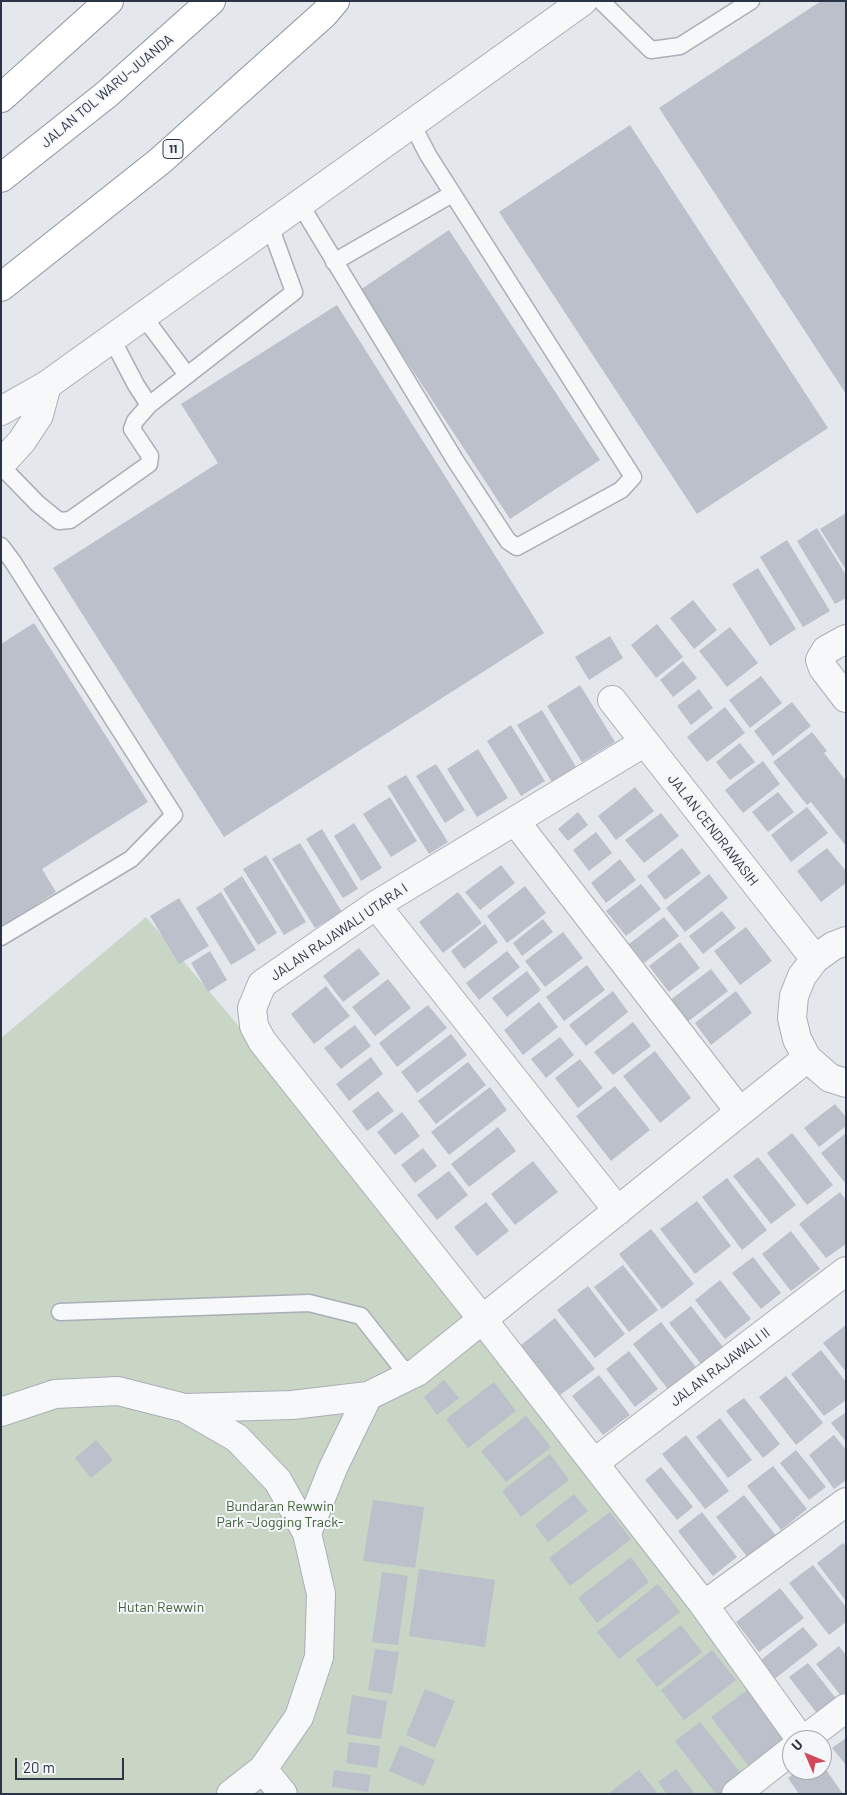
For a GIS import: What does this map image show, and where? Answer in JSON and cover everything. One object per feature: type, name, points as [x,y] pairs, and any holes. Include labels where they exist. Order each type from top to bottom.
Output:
[{"type":"highway","points":[[1,98],[109,1]]},
{"type":"highway","name":"JALAN TOL WARU–JUANDA","points":[[1,178],[107,94],[211,1]]},
{"type":"highway","name":"11","points":[[1,287],[160,161],[324,14],[335,1]]},
{"type":"street","points":[[1,411],[47,385],[583,1]]},
{"type":"street","points":[[1,465],[22,441],[39,415],[47,385]]},
{"type":"street","points":[[846,639],[826,650],[820,660],[823,668],[846,698]]},
{"type":"street","name":"JALAN CENDRAWASIH","points":[[612,700],[815,959]]},
{"type":"street","name":"JALAN RAJAWALI UTARA I","points":[[645,742],[376,905],[262,984],[252,1008],[254,1026],[262,1042],[483,1320],[704,1605],[796,1730]]},
{"type":"street","points":[[515,821],[740,1112]]},
{"type":"street","points":[[376,905],[618,1211]]},
{"type":"street","points":[[846,941],[833,946],[815,959],[802,976],[794,996],[792,1018],[797,1039],[807,1058],[830,1078],[846,1083]]},
{"type":"street","points":[[1,1412],[55,1394],[118,1391],[186,1408],[292,1404],[368,1396],[417,1372],[807,1058]]},
{"type":"street","name":"JALAN RAJAWALI II","points":[[594,1463],[846,1271]]},
{"type":"street","points":[[307,1533],[333,1468],[368,1396]]},
{"type":"street","points":[[186,1408],[237,1438],[278,1481],[307,1533],[322,1594],[318,1657],[299,1717],[264,1769],[231,1794]]},
{"type":"street","points":[[704,1605],[846,1502]]},
{"type":"street","points":[[816,1730],[846,1708]]},
{"type":"street","points":[[736,1794],[782,1758]]},
{"type":"street","points":[[264,1769],[283,1794]]},
{"type":"lane","points":[[601,1],[651,50],[680,46],[751,1]]},
{"type":"lane","points":[[300,204],[455,460],[508,541],[517,547],[621,490],[633,477],[452,194],[412,124]]},
{"type":"lane","points":[[334,262],[452,194]]},
{"type":"lane","points":[[1,465],[38,504],[59,521],[70,520],[149,464],[150,456],[132,430],[134,421],[149,405],[294,292],[270,226]]},
{"type":"lane","points":[[143,316],[187,375]]},
{"type":"lane","points":[[112,339],[136,385],[149,405]]},
{"type":"lane","points":[[1,546],[7,565],[174,815],[132,859],[1,937]]},
{"type":"lane","points":[[60,1312],[309,1303],[361,1316],[408,1376]]},
{"type":"green space","name":"Bundaran Rewwin Park -Jogging Track-","points":[[146,917],[394,1209],[793,1730],[782,1730],[782,1756],[736,1794],[1,1794],[1,1038]]},
{"type":"building","points":[[821,1],[846,1],[846,394],[659,108]]},
{"type":"building","points":[[630,125],[828,428],[697,514],[499,212]]},
{"type":"building","points":[[449,230],[600,460],[510,519],[360,290]]},
{"type":"building","points":[[337,305],[544,633],[224,837],[53,568],[218,463],[181,404]]},
{"type":"building","points":[[846,513],[846,570],[820,529]]},
{"type":"building","points":[[817,528],[846,575],[846,598],[835,604],[797,541]]},
{"type":"building","points":[[787,540],[830,611],[803,627],[760,557]]},
{"type":"building","points":[[758,568],[796,629],[770,646],[732,584]]},
{"type":"building","points":[[693,600],[717,630],[694,649],[670,618]]},
{"type":"building","points":[[34,623],[148,802],[42,869],[56,892],[1,927],[1,644]]},
{"type":"building","points":[[657,624],[683,657],[656,678],[631,645]]},
{"type":"building","points":[[730,627],[758,663],[727,687],[699,651]]},
{"type":"building","points":[[610,636],[623,658],[589,680],[575,657]]},
{"type":"building","points":[[683,661],[697,678],[673,697],[660,680]]},
{"type":"building","points":[[761,676],[782,703],[750,728],[729,700]]},
{"type":"building","points":[[580,685],[615,742],[582,762],[547,706]]},
{"type":"building","points":[[699,689],[713,708],[691,725],[677,706]]},
{"type":"building","points":[[792,702],[811,726],[773,756],[754,731]]},
{"type":"building","points":[[725,707],[745,733],[707,762],[687,737]]},
{"type":"building","points":[[542,710],[576,767],[552,782],[517,725]]},
{"type":"building","points":[[511,725],[545,781],[521,796],[487,741]]},
{"type":"building","points":[[812,732],[827,751],[824,753],[846,781],[846,846],[811,802],[807,805],[773,762]]},
{"type":"building","points":[[740,743],[755,762],[730,780],[716,762]]},
{"type":"building","points":[[478,749],[508,798],[477,817],[447,769]]},
{"type":"building","points":[[763,761],[780,784],[743,813],[725,790]]},
{"type":"building","points":[[436,764],[465,810],[445,823],[416,776]]},
{"type":"building","points":[[406,775],[448,842],[429,854],[387,786]]},
{"type":"building","points":[[635,787],[654,811],[616,840],[598,816]]},
{"type":"building","points":[[778,792],[794,812],[768,832],[752,812]]},
{"type":"building","points":[[390,797],[417,841],[391,857],[363,814]]},
{"type":"building","points":[[807,807],[828,833],[791,862],[771,835]]},
{"type":"building","points":[[578,812],[588,825],[568,841],[558,829]]},
{"type":"building","points":[[661,813],[679,836],[644,863],[625,840]]},
{"type":"building","points":[[354,823],[382,868],[361,881],[334,836]]},
{"type":"building","points":[[322,829],[358,889],[343,898],[306,839]]},
{"type":"building","points":[[596,832],[612,853],[589,871],[573,850]]},
{"type":"building","points":[[300,843],[342,912],[315,928],[272,859]]},
{"type":"building","points":[[682,848],[701,873],[665,900],[647,876]]},
{"type":"building","points":[[827,848],[846,871],[846,883],[821,902],[797,871]]},
{"type":"building","points":[[266,855],[306,922],[284,935],[243,869]]},
{"type":"building","points":[[620,859],[636,880],[606,903],[591,883]]},
{"type":"building","points":[[501,865],[515,883],[480,910],[465,892]]},
{"type":"building","points":[[709,874],[728,898],[685,932],[666,908]]},
{"type":"building","points":[[242,876],[277,933],[258,945],[223,889]]},
{"type":"building","points":[[641,884],[661,909],[626,936],[606,911]]},
{"type":"building","points":[[525,886],[546,913],[507,943],[487,916]]},
{"type":"building","points":[[221,892],[256,950],[231,965],[196,908]]},
{"type":"building","points":[[458,892],[482,923],[443,953],[419,922]]},
{"type":"building","points":[[179,898],[209,946],[179,964],[150,916]]},
{"type":"building","points":[[722,911],[736,928],[703,954],[689,936]]},
{"type":"building","points":[[664,917],[679,936],[644,963],[629,944]]},
{"type":"building","points":[[543,919],[553,932],[522,956],[513,943]]},
{"type":"building","points":[[485,924],[498,942],[464,969],[451,951]]},
{"type":"building","points":[[746,927],[772,961],[740,985],[714,951]]},
{"type":"building","points":[[563,932],[583,958],[545,987],[525,961]]},
{"type":"building","points":[[680,942],[700,968],[669,992],[649,966]]},
{"type":"building","points":[[359,948],[380,974],[343,1002],[323,976]]},
{"type":"building","points":[[210,951],[227,980],[208,992],[191,963]]},
{"type":"building","points":[[507,951],[520,967],[479,1000],[466,983]]},
{"type":"building","points":[[587,965],[605,990],[564,1021],[546,997]]},
{"type":"building","points":[[711,969],[728,991],[686,1023],[669,1001]]},
{"type":"building","points":[[527,971],[541,990],[507,1017],[492,998]]},
{"type":"building","points":[[388,979],[411,1008],[375,1036],[352,1007]]},
{"type":"building","points":[[326,986],[350,1016],[314,1044],[291,1014]]},
{"type":"building","points":[[613,991],[628,1012],[586,1046],[569,1025]]},
{"type":"building","points":[[736,991],[752,1013],[711,1045],[695,1023]]},
{"type":"building","points":[[539,1002],[558,1027],[523,1055],[504,1030]]},
{"type":"building","points":[[428,1005],[447,1028],[397,1067],[379,1043]]},
{"type":"building","points":[[633,1022],[651,1046],[613,1075],[594,1052]]},
{"type":"building","points":[[355,1025],[371,1046],[341,1069],[324,1048]]},
{"type":"building","points":[[451,1034],[467,1055],[417,1093],[401,1072]]},
{"type":"building","points":[[560,1037],[574,1055],[546,1078],[531,1059]]},
{"type":"building","points":[[655,1051],[691,1098],[660,1123],[623,1076]]},
{"type":"building","points":[[371,1057],[383,1074],[349,1101],[336,1084]]},
{"type":"building","points":[[580,1059],[603,1088],[578,1108],[555,1078]]},
{"type":"building","points":[[468,1062],[486,1085],[436,1124],[418,1101]]},
{"type":"building","points":[[615,1086],[650,1130],[611,1161],[576,1116]]},
{"type":"building","points":[[490,1087],[507,1110],[449,1155],[431,1132]]},
{"type":"building","points":[[378,1091],[394,1111],[367,1131],[352,1111]]},
{"type":"building","points":[[835,1104],[846,1117],[846,1126],[819,1147],[804,1128]]},
{"type":"building","points":[[402,1112],[420,1136],[395,1155],[377,1132]]},
{"type":"building","points":[[498,1127],[516,1151],[469,1187],[451,1164]]},
{"type":"building","points":[[792,1133],[833,1185],[807,1205],[767,1153]]},
{"type":"building","points":[[846,1133],[846,1184],[821,1153]]},
{"type":"building","points":[[423,1148],[437,1166],[415,1183],[401,1165]]},
{"type":"building","points":[[758,1157],[796,1205],[771,1224],[733,1176]]},
{"type":"building","points":[[533,1161],[558,1192],[515,1225],[491,1194]]},
{"type":"building","points":[[449,1171],[468,1195],[437,1220],[417,1195]]},
{"type":"building","points":[[727,1178],[767,1230],[742,1250],[702,1197]]},
{"type":"building","points":[[840,1192],[846,1200],[846,1244],[826,1258],[799,1224]]},
{"type":"building","points":[[697,1201],[731,1246],[695,1274],[660,1229]]},
{"type":"building","points":[[486,1202],[509,1231],[477,1256],[454,1227]]},
{"type":"building","points":[[651,1229],[694,1284],[662,1309],[619,1254]]},
{"type":"building","points":[[791,1231],[820,1269],[791,1291],[762,1254]]},
{"type":"building","points":[[753,1257],[781,1293],[761,1309],[732,1273]]},
{"type":"building","points":[[623,1265],[658,1310],[629,1332],[594,1287]]},
{"type":"building","points":[[720,1280],[751,1319],[725,1339],[695,1300]]},
{"type":"building","points":[[588,1286],[625,1334],[595,1358],[557,1310]]},
{"type":"building","points":[[691,1306],[723,1347],[701,1364],[669,1323]]},
{"type":"building","points":[[555,1318],[595,1369],[560,1395],[521,1345]]},
{"type":"building","points":[[661,1322],[698,1370],[670,1392],[633,1344]]},
{"type":"building","points":[[846,1325],[846,1372],[823,1343]]},
{"type":"building","points":[[821,1350],[846,1382],[846,1400],[824,1416],[791,1374]]},
{"type":"building","points":[[629,1351],[658,1389],[635,1407],[606,1369]]},
{"type":"building","points":[[599,1375],[630,1415],[603,1435],[572,1396]]},
{"type":"building","points":[[786,1376],[823,1423],[796,1445],[759,1397]]},
{"type":"building","points":[[444,1380],[459,1398],[437,1415],[424,1397]]},
{"type":"building","points":[[494,1382],[516,1411],[468,1448],[446,1419]]},
{"type":"building","points":[[744,1398],[780,1444],[763,1458],[726,1411]]},
{"type":"building","points":[[846,1412],[846,1442],[831,1423]]},
{"type":"building","points":[[526,1416],[551,1447],[506,1482],[481,1451]]},
{"type":"building","points":[[720,1418],[752,1460],[728,1478],[696,1437]]},
{"type":"building","points":[[686,1435],[729,1491],[705,1509],[662,1454]]},
{"type":"building","points":[[834,1435],[846,1450],[846,1480],[834,1489],[809,1455]]},
{"type":"building","points":[[96,1440],[113,1460],[91,1478],[75,1458]]},
{"type":"building","points":[[796,1450],[826,1487],[809,1500],[780,1463]]},
{"type":"building","points":[[550,1454],[569,1480],[521,1517],[502,1491]]},
{"type":"building","points":[[773,1466],[807,1509],[781,1530],[747,1486]]},
{"type":"building","points":[[661,1467],[693,1507],[677,1520],[645,1480]]},
{"type":"building","points":[[574,1494],[588,1511],[548,1542],[535,1525]]},
{"type":"building","points":[[744,1495],[777,1537],[749,1559],[716,1517]]},
{"type":"building","points":[[373,1500],[424,1507],[415,1568],[363,1561]]},
{"type":"building","points":[[610,1512],[631,1539],[570,1586],[549,1558]]},
{"type":"building","points":[[702,1512],[737,1557],[713,1576],[678,1531]]},
{"type":"building","points":[[843,1543],[846,1546],[846,1601],[817,1563]]},
{"type":"building","points":[[631,1557],[649,1582],[597,1623],[578,1598]]},
{"type":"building","points":[[813,1565],[846,1607],[846,1622],[829,1635],[789,1583]]},
{"type":"building","points":[[419,1569],[495,1580],[485,1647],[409,1636]]},
{"type":"building","points":[[382,1572],[408,1576],[398,1645],[372,1642]]},
{"type":"building","points":[[658,1584],[680,1612],[619,1659],[597,1632]]},
{"type":"building","points":[[780,1588],[804,1618],[759,1652],[736,1622]]},
{"type":"building","points":[[681,1625],[702,1652],[657,1687],[636,1660]]},
{"type":"building","points":[[803,1627],[818,1645],[772,1681],[757,1663]]},
{"type":"building","points":[[839,1646],[846,1655],[845,1701],[816,1664]]},
{"type":"building","points":[[375,1649],[399,1652],[392,1694],[368,1690]]},
{"type":"building","points":[[712,1650],[736,1680],[684,1720],[661,1690]]},
{"type":"building","points":[[808,1663],[838,1701],[819,1716],[789,1677]]},
{"type":"building","points":[[425,1689],[455,1701],[435,1748],[406,1735]]},
{"type":"building","points":[[747,1690],[782,1735],[782,1743],[750,1768],[711,1717]]},
{"type":"building","points":[[352,1695],[387,1701],[381,1739],[346,1734]]},
{"type":"building","points":[[700,1722],[743,1776],[720,1794],[716,1794],[675,1741]]},
{"type":"building","points":[[846,1738],[846,1765],[832,1748]]},
{"type":"building","points":[[349,1742],[380,1746],[377,1768],[346,1763]]},
{"type":"building","points":[[400,1745],[435,1760],[424,1786],[389,1771]]},
{"type":"building","points":[[676,1769],[695,1794],[667,1794],[658,1782]]},
{"type":"building","points":[[334,1770],[371,1775],[368,1792],[332,1787]]},
{"type":"building","points":[[639,1770],[658,1794],[608,1794]]},
{"type":"building","points":[[832,1778],[843,1794],[799,1794],[789,1780],[832,1780]]},
{"type":"park label","name":"Hutan Rewwin","points":[[161,1607]]}]
